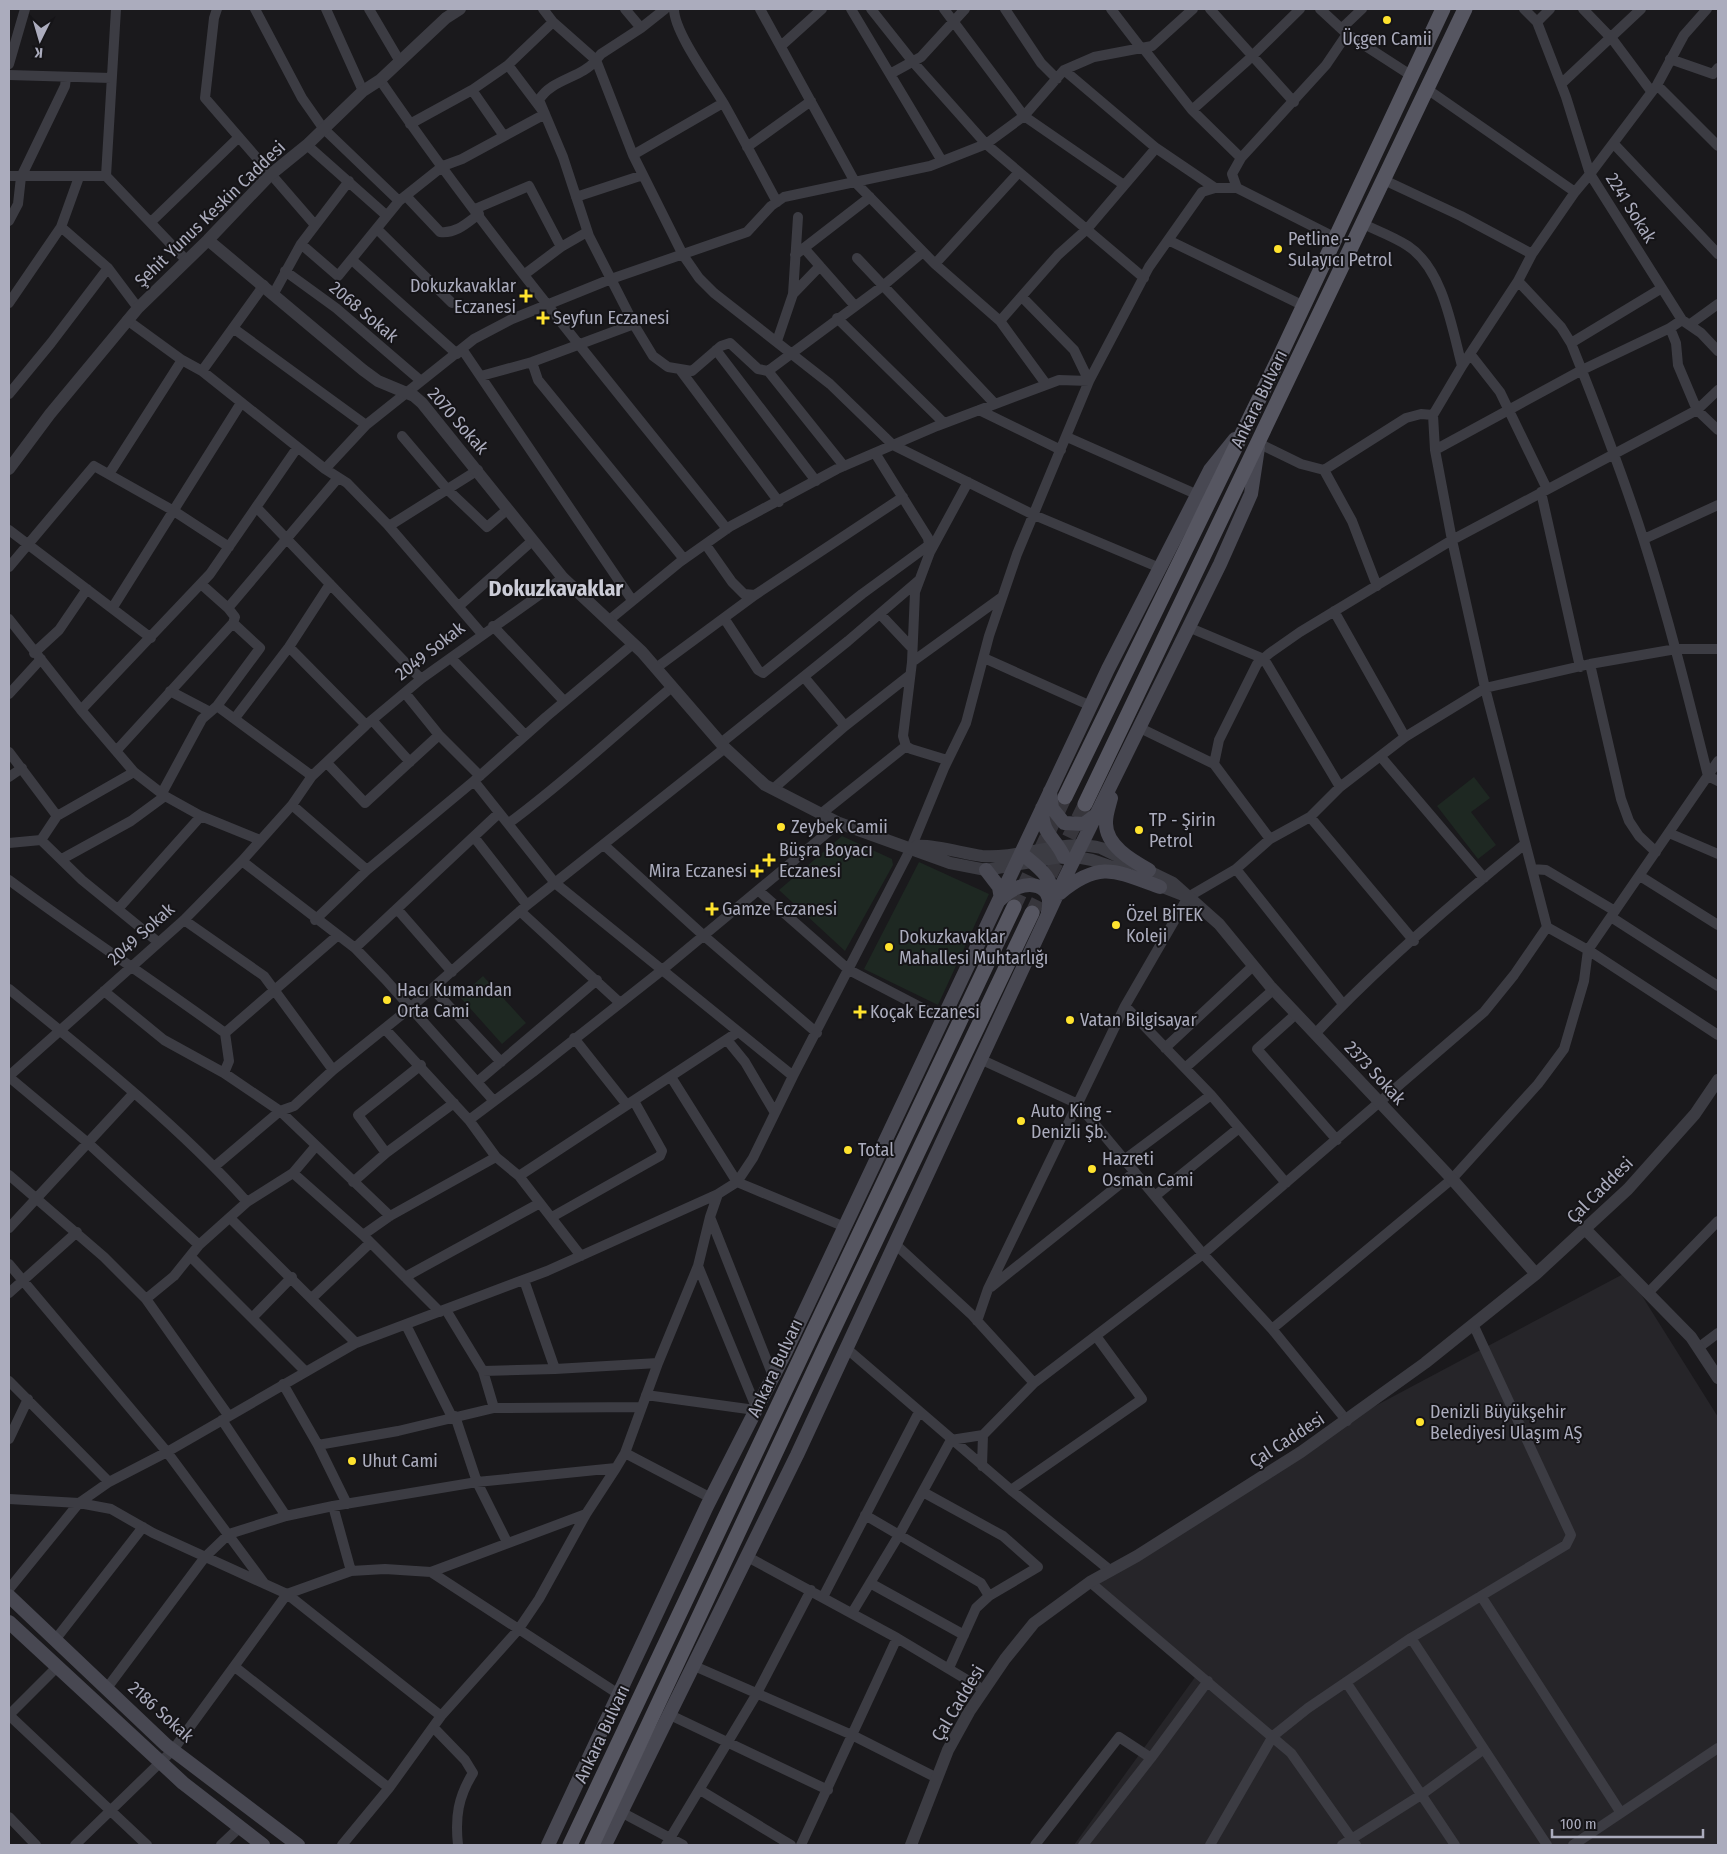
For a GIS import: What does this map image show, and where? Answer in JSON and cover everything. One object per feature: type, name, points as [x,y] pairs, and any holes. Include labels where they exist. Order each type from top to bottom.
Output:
[{"type":"main road","name":"Ankara Bulvarı","points":[[1065,797],[1304,306],[1443,9]]},
{"type":"main road","name":"Ankara Bulvarı","points":[[1085,804],[1465,9]]},
{"type":"main road","points":[[548,1845],[711,1498],[774,1376],[943,1019],[1007,903],[1015,866],[1090,706],[1210,470],[1242,430]]},
{"type":"main road","points":[[1056,898],[1066,854],[1082,844],[1218,570],[1251,494],[1258,443]]},
{"type":"main road","points":[[1114,780],[1106,822],[1107,832],[1123,853],[1148,870]]},
{"type":"main road","points":[[1050,791],[1052,808],[1064,822],[1084,824],[1097,814]]},
{"type":"main road","points":[[1042,807],[1042,824],[1050,838],[1066,854]]},
{"type":"main road","points":[[1021,853],[1046,875],[1052,884],[1056,898]]},
{"type":"main road","points":[[986,870],[999,887],[1007,903]]},
{"type":"main road","points":[[1039,917],[1056,898],[1078,879],[1098,871],[1134,878],[1160,887]]},
{"type":"main road","points":[[605,1845],[797,1455],[980,1059],[1039,917],[1049,904],[1046,894],[1041,888],[1023,884],[1009,890],[1007,903]]},
{"type":"main road","name":"Ankara Bulvarı","points":[[570,1845],[1007,903]]},
{"type":"main road","name":"Ankara Bulvarı","points":[[592,1845],[831,1334],[1039,917]]},
{"type":"main road","name":"2186 Sokak","points":[[9,1596],[173,1750],[298,1845]]},
{"type":"main road","points":[[9,1622],[161,1763],[263,1845]]},
{"type":"street","points":[[9,64],[25,9]]},
{"type":"street","points":[[106,176],[110,78],[116,9]]},
{"type":"street","points":[[217,9],[214,18],[205,98],[270,176],[315,225]]},
{"type":"street","points":[[255,9],[302,98],[322,128],[440,232],[448,233],[456,230],[477,212],[529,186],[561,247]]},
{"type":"street","points":[[326,9],[362,91]]},
{"type":"street","points":[[369,9],[399,60]]},
{"type":"street","name":"Şehit Yunus Keskin Caddesi","points":[[9,469],[138,308],[188,261],[270,176],[307,145],[322,128],[362,91],[380,80],[399,60],[446,18],[460,9]]},
{"type":"street","points":[[543,9],[553,22],[596,60],[633,155],[683,255],[699,278],[714,293],[744,318],[791,352],[858,409],[893,445],[1034,515],[1160,568]]},
{"type":"street","points":[[626,9],[641,28]]},
{"type":"street","points":[[665,9],[641,28],[601,54],[589,69],[577,73],[544,92],[539,100],[588,232],[634,324],[653,356],[668,367],[681,371],[692,371],[716,350],[730,343],[758,369],[768,371],[844,466]]},
{"type":"street","points":[[674,9],[674,16],[681,32],[723,103],[777,202]]},
{"type":"street","points":[[760,9],[855,182],[935,264],[1000,321],[1046,384]]},
{"type":"street","points":[[781,46],[822,9]]},
{"type":"street","points":[[851,9],[942,161]]},
{"type":"street","points":[[871,9],[913,62],[986,144],[1144,278]]},
{"type":"street","points":[[944,9],[1024,116],[1124,185]]},
{"type":"street","points":[[890,74],[921,57],[965,9]]},
{"type":"street","points":[[1005,9],[1041,63],[1057,79]]},
{"type":"street","points":[[1111,9],[1192,110],[1241,158]]},
{"type":"street","points":[[1210,9],[1294,102]]},
{"type":"street","points":[[1192,110],[1252,56],[1300,9]]},
{"type":"street","points":[[1320,9],[1344,31],[1412,76]]},
{"type":"street","points":[[1237,188],[1232,174],[1241,158],[1326,65],[1344,31],[1362,9]]},
{"type":"street","points":[[1524,9],[1537,22],[1561,84],[1590,174],[1575,192],[1532,254],[1518,282],[1462,366],[1433,415],[1436,450],[1452,540],[1485,688],[1547,927],[1588,950],[1718,1036]]},
{"type":"street","points":[[1537,22],[1550,9]]},
{"type":"street","points":[[1583,9],[1654,88],[1718,146]]},
{"type":"street","points":[[1561,84],[1641,9]]},
{"type":"street","name":"2241 Sokak","points":[[1707,9],[1684,34],[1654,88],[1590,174],[1685,322],[1701,333],[1718,351]]},
{"type":"street","points":[[325,469],[366,425],[474,339],[547,304],[611,279],[747,232],[777,202],[784,198],[942,161],[986,144],[1024,116],[1064,70],[1094,57],[1128,48],[1152,46],[1188,10]]},
{"type":"street","points":[[410,124],[472,90],[508,65],[553,22]]},
{"type":"street","points":[[1670,59],[1713,74],[1718,68]]},
{"type":"street","points":[[508,65],[545,114]]},
{"type":"street","points":[[1064,70],[1156,148],[1215,188]]},
{"type":"street","points":[[9,75],[110,78]]},
{"type":"street","points":[[9,221],[18,204],[21,177],[65,86],[66,78]]},
{"type":"street","points":[[380,80],[410,124],[547,304],[727,529]]},
{"type":"street","points":[[1427,89],[1575,192]]},
{"type":"street","points":[[472,90],[504,136]]},
{"type":"street","points":[[747,147],[811,101]]},
{"type":"street","points":[[633,155],[723,103]]},
{"type":"street","points":[[301,244],[338,276],[402,198],[443,166],[462,159],[545,114]]},
{"type":"street","points":[[152,221],[238,138]]},
{"type":"street","points":[[1614,144],[1718,254]]},
{"type":"street","points":[[307,145],[387,216]]},
{"type":"street","points":[[1000,321],[1058,255],[1088,230],[1156,148]]},
{"type":"street","points":[[935,264],[1019,172]]},
{"type":"street","points":[[576,197],[643,175]]},
{"type":"street","points":[[9,176],[106,176],[152,221],[188,261]]},
{"type":"street","points":[[9,303],[60,227],[79,177]]},
{"type":"street","points":[[1384,180],[1461,216],[1532,254]]},
{"type":"street","points":[[202,371],[233,328],[285,271],[301,244],[349,181]]},
{"type":"street","points":[[9,1589],[79,1503],[109,1482],[167,1452],[305,1371],[356,1343],[524,1280],[581,1256],[718,1194],[737,1182],[753,1158],[792,1076],[817,1032],[910,849],[966,723],[1002,597],[1017,554],[1089,381],[1144,278],[1168,240],[1202,192],[1215,188],[1237,188],[1336,238]]},
{"type":"street","points":[[800,251],[870,196]]},
{"type":"street","points":[[777,341],[793,294],[800,251],[798,217]]},
{"type":"street","points":[[1363,224],[1408,246],[1421,258],[1437,283],[1447,307],[1462,366]]},
{"type":"street","points":[[60,227],[108,268],[138,308]]},
{"type":"street","points":[[377,230],[452,302]]},
{"type":"street","points":[[525,274],[561,247],[588,232]]},
{"type":"street","name":"2070 Sokak","points":[[208,240],[269,289],[318,334],[363,370],[384,384],[407,393],[422,402],[563,578]]},
{"type":"street","points":[[1168,240],[1304,306]]},
{"type":"street","points":[[800,251],[820,266],[855,306]]},
{"type":"street","points":[[768,371],[837,318],[884,286],[923,252]]},
{"type":"street","points":[[857,258],[994,404]]},
{"type":"street","points":[[352,260],[460,351],[481,376],[632,600]]},
{"type":"street","points":[[793,294],[820,266]]},
{"type":"street","points":[[10,390],[51,343],[108,268]]},
{"type":"street","name":"2068 Sokak","points":[[285,271],[336,308],[421,381]]},
{"type":"street","points":[[1518,282],[1561,327],[1571,343],[1582,370],[1614,452],[1644,539],[1676,649],[1708,776],[1718,781]]},
{"type":"street","points":[[1571,343],[1662,288]]},
{"type":"street","points":[[1022,297],[1074,350],[1089,381]]},
{"type":"street","points":[[1436,450],[1582,370],[1685,322],[1718,304]]},
{"type":"street","points":[[837,318],[944,423]]},
{"type":"street","points":[[127,320],[182,360],[202,371],[325,469],[347,483],[389,526],[482,634]]},
{"type":"street","points":[[481,376],[581,346],[634,324]]},
{"type":"street","points":[[233,328],[366,425]]},
{"type":"street","points":[[1670,328],[1676,343],[1678,365],[1697,410],[1718,430]]},
{"type":"street","points":[[716,350],[816,481]]},
{"type":"street","points":[[1471,355],[1500,392],[1527,444],[1544,490],[1585,666],[1621,799],[1629,821],[1639,836],[1656,852]]},
{"type":"street","points":[[109,474],[182,360]]},
{"type":"street","points":[[532,362],[538,380],[684,559]]},
{"type":"street","points":[[681,371],[779,502]]},
{"type":"street","points":[[608,621],[684,559],[727,529],[844,466],[944,423],[1046,384],[1059,380],[1089,381]]},
{"type":"street","points":[[1214,764],[1220,740],[1257,664],[1334,611],[1452,540],[1614,452],[1697,410],[1718,390]]},
{"type":"street","points":[[113,607],[241,403]]},
{"type":"street","points":[[979,410],[1061,450]]},
{"type":"street","points":[[1324,470],[1406,418],[1421,414],[1433,415]]},
{"type":"street","points":[[402,436],[447,489],[487,527],[508,510]]},
{"type":"street","points":[[1067,437],[1198,495]]},
{"type":"street","points":[[1258,443],[1301,464],[1324,470],[1352,521],[1376,586]]},
{"type":"street","points":[[81,710],[201,584],[230,547],[298,448]]},
{"type":"street","points":[[875,453],[928,538],[929,549]]},
{"type":"street","points":[[9,568],[94,466],[174,511],[230,547]]},
{"type":"street","points":[[389,526],[478,470]]},
{"type":"street","points":[[228,608],[338,478]]},
{"type":"street","points":[[948,760],[911,749],[906,746],[903,736],[912,662],[915,592],[929,549],[968,482]]},
{"type":"street","points":[[656,668],[755,595],[903,497]]},
{"type":"street","points":[[1644,539],[1718,505]]},
{"type":"street","points":[[257,508],[421,679]]},
{"type":"street","points":[[9,530],[113,607],[151,638]]},
{"type":"street","points":[[459,606],[532,541]]},
{"type":"street","points":[[706,545],[732,582],[744,594],[755,595]]},
{"type":"street","points":[[724,618],[755,666],[763,673],[862,594],[929,549]]},
{"type":"street","points":[[563,578],[656,668],[743,767],[773,790],[839,823],[950,863],[986,870],[1015,866],[1066,854],[1082,844]]},
{"type":"street","name":"2049 Sokak","points":[[9,1077],[129,967],[184,920],[242,861],[292,805],[312,776],[369,722],[421,679],[563,578]]},
{"type":"street","points":[[214,1167],[280,1111],[294,1106],[332,1070],[410,1008],[524,908],[604,845],[921,578]]},
{"type":"street","points":[[117,750],[233,623],[235,617],[228,608],[201,584]]},
{"type":"street","points":[[235,718],[288,647],[330,584]]},
{"type":"street","points":[[9,694],[59,630],[87,589]]},
{"type":"street","points":[[912,662],[1002,597]]},
{"type":"street","points":[[1334,611],[1405,737]]},
{"type":"street","points":[[880,614],[912,648]]},
{"type":"street","points":[[9,618],[37,656],[134,772],[163,794],[201,816],[260,840]]},
{"type":"street","points":[[62,859],[131,821],[163,794],[202,719],[213,709],[260,648],[233,623]]},
{"type":"street","points":[[493,626],[564,701]]},
{"type":"street","points":[[1188,628],[1264,659],[1340,787]]},
{"type":"street","points":[[315,920],[367,870],[477,779],[564,701],[633,644]]},
{"type":"street","points":[[288,647],[410,762]]},
{"type":"street","points":[[977,1320],[988,1289],[1125,1006],[1188,897],[1236,869],[1270,839],[1310,817],[1340,787],[1405,737],[1485,688],[1585,666],[1676,649],[1718,649]]},
{"type":"street","points":[[451,658],[525,735]]},
{"type":"street","points":[[984,658],[1090,706]]},
{"type":"street","points":[[773,790],[845,726],[910,675]]},
{"type":"street","points":[[804,677],[845,726]]},
{"type":"street","points":[[509,823],[546,796],[603,744],[672,687]]},
{"type":"street","points":[[170,691],[235,718],[312,776]]},
{"type":"street","points":[[404,693],[477,779],[499,813],[556,883],[792,1076]]},
{"type":"street","points":[[1140,728],[1214,764],[1270,839]]},
{"type":"street","points":[[327,763],[365,803],[439,735]]},
{"type":"street","points":[[822,813],[906,746]]},
{"type":"street","points":[[9,752],[57,816]]},
{"type":"street","points":[[1381,757],[1484,878]]},
{"type":"street","points":[[1272,1329],[1452,1179],[1538,1084],[1564,1049],[1584,981],[1588,950],[1718,761]]},
{"type":"street","points":[[9,777],[22,768]]},
{"type":"street","points":[[41,840],[57,816],[134,772]]},
{"type":"street","points":[[292,805],[367,870]]},
{"type":"street","points":[[355,948],[499,813]]},
{"type":"street","points":[[118,909],[201,816]]},
{"type":"street","points":[[1310,817],[1414,941]]},
{"type":"street","points":[[469,1120],[493,1100],[533,1072],[661,970],[839,823]]},
{"type":"street","points":[[1669,833],[1718,854]]},
{"type":"street","points":[[474,837],[524,908],[619,1002]]},
{"type":"street","points":[[9,843],[41,840],[82,880],[158,942]]},
{"type":"street","name":"2373 Sokak","points":[[1082,844],[1101,848],[1174,883],[1219,924],[1273,990],[1452,1179],[1536,1274]]},
{"type":"street","points":[[1314,1034],[1343,1004],[1484,878],[1525,844]]},
{"type":"street","points":[[604,845],[702,935],[817,1032]]},
{"type":"street","points":[[910,849],[925,845],[984,856],[1021,853],[1066,854],[1105,863],[1188,897]]},
{"type":"street","points":[[242,861],[315,920],[355,948],[493,1100]]},
{"type":"street","points":[[1236,869],[1343,1004]]},
{"type":"street","points":[[1532,869],[1546,870],[1718,986]]},
{"type":"street","points":[[1640,876],[1718,925]]},
{"type":"street","points":[[9,880],[129,967],[173,995],[225,1033],[229,1061],[224,1073]]},
{"type":"street","points":[[759,891],[849,970],[943,1019]]},
{"type":"street","points":[[397,910],[452,972]]},
{"type":"street","points":[[184,920],[264,976],[332,1070]]},
{"type":"street","points":[[951,1440],[983,1435],[1034,1383],[1203,1254],[1380,1104],[1484,1012],[1514,975],[1547,927]]},
{"type":"street","points":[[225,1033],[337,936]]},
{"type":"street","points":[[1165,1048],[1253,966]]},
{"type":"street","points":[[477,1082],[597,980]]},
{"type":"street","points":[[9,989],[133,1094],[214,1167],[247,1202]]},
{"type":"street","points":[[432,989],[500,1062]]},
{"type":"street","points":[[1185,1068],[1273,990]]},
{"type":"street","points":[[104,991],[164,1040],[224,1073],[280,1111],[314,1147],[390,1216]]},
{"type":"street","points":[[1125,1006],[1211,1094],[1286,1183]]},
{"type":"street","points":[[1296,1014],[1257,1049],[1337,1140]]},
{"type":"street","points":[[385,1029],[469,1120],[496,1158],[518,1176],[581,1256]]},
{"type":"street","points":[[518,1176],[738,1032]]},
{"type":"street","points":[[552,1217],[660,1156],[662,1151],[631,1103],[574,1038]]},
{"type":"street","points":[[727,1040],[745,1062],[775,1113]]},
{"type":"street","points":[[980,1059],[1078,1104],[1203,1254],[1272,1329],[1347,1421]]},
{"type":"street","points":[[386,1153],[358,1116],[421,1066]]},
{"type":"street","points":[[9,1077],[88,1143],[198,1245]]},
{"type":"street","points":[[671,1077],[737,1182],[845,1227]]},
{"type":"street","name":"Çal Caddesi","points":[[911,1845],[948,1750],[984,1690],[1005,1659],[1034,1623],[1090,1582],[1111,1571],[1301,1452],[1347,1421],[1536,1274],[1628,1189],[1695,1114],[1718,1080]]},
{"type":"street","points":[[9,1228],[133,1094]]},
{"type":"street","points":[[1124,1160],[1211,1094]]},
{"type":"street","points":[[353,1182],[386,1153],[454,1103]]},
{"type":"street","points":[[1155,1196],[1239,1128]]},
{"type":"street","points":[[146,1299],[174,1276],[191,1257],[198,1245],[247,1202],[293,1173],[314,1147]]},
{"type":"street","points":[[363,1234],[390,1216],[496,1158]]},
{"type":"street","points":[[988,1289],[1135,1172]]},
{"type":"street","points":[[293,1173],[363,1234],[370,1244],[443,1311],[483,1371],[494,1408]]},
{"type":"street","points":[[9,1175],[77,1232],[146,1299],[225,1417],[286,1516]]},
{"type":"street","points":[[342,1845],[388,1788],[441,1716],[518,1630],[539,1599],[586,1514],[625,1453],[658,1363],[698,1266],[710,1217],[718,1194]]},
{"type":"street","points":[[405,1277],[540,1203]]},
{"type":"street","points":[[710,1217],[774,1376]]},
{"type":"street","points":[[230,1218],[313,1297],[356,1343]]},
{"type":"street","points":[[1648,1293],[1718,1220]]},
{"type":"street","points":[[1585,1230],[1691,1337],[1718,1378]]},
{"type":"street","points":[[9,1293],[77,1232]]},
{"type":"street","points":[[894,1243],[977,1320],[1034,1383]]},
{"type":"street","points":[[313,1297],[370,1244]]},
{"type":"street","points":[[191,1257],[305,1371]]},
{"type":"street","points":[[9,1264],[167,1452],[264,1583]]},
{"type":"street","points":[[646,1395],[756,1409],[698,1266]]},
{"type":"street","points":[[252,1318],[292,1278]]},
{"type":"street","points":[[524,1280],[555,1369]]},
{"type":"street","points":[[1210,1845],[1272,1736],[1308,1708],[1411,1638],[1566,1545],[1571,1535],[1473,1324]]},
{"type":"street","points":[[406,1325],[454,1416],[477,1482],[507,1542]]},
{"type":"street","points":[[1698,1348],[1718,1333]]},
{"type":"street","points":[[1011,1490],[1142,1399],[1096,1336]]},
{"type":"street","points":[[846,1348],[951,1440],[1111,1571]]},
{"type":"street","points":[[483,1371],[658,1363]]},
{"type":"street","points":[[9,1381],[109,1482]]},
{"type":"street","points":[[283,1384],[318,1445],[346,1504]]},
{"type":"street","points":[[9,1439],[28,1399]]},
{"type":"street","points":[[318,1445],[398,1431],[454,1416],[494,1408],[641,1407]]},
{"type":"street","points":[[823,1597],[918,1412]]},
{"type":"street","points":[[982,1466],[983,1435]]},
{"type":"street","points":[[852,1613],[899,1535],[951,1440]]},
{"type":"street","points":[[625,1453],[711,1498]]},
{"type":"street","points":[[106,1688],[205,1557],[229,1534],[286,1516],[333,1506],[477,1482],[616,1468]]},
{"type":"street","points":[[923,1492],[1003,1536],[1038,1567],[989,1596],[976,1608],[949,1668]]},
{"type":"street","points":[[9,1498],[79,1503],[111,1510],[205,1557],[287,1594],[441,1716]]},
{"type":"street","points":[[333,1506],[351,1571]]},
{"type":"street","points":[[75,1845],[173,1750],[287,1594],[351,1571],[384,1569],[431,1572],[586,1514]]},
{"type":"street","points":[[865,1516],[982,1583],[989,1596]]},
{"type":"street","points":[[55,1640],[143,1527]]},
{"type":"street","points":[[746,1556],[897,1638],[984,1690]]},
{"type":"street","points":[[431,1572],[620,1695]]},
{"type":"street","points":[[1090,1582],[1291,1753],[1354,1843]]},
{"type":"street","points":[[870,1583],[964,1635]]},
{"type":"street","points":[[668,1842],[756,1695],[811,1590]]},
{"type":"street","points":[[1481,1596],[1620,1813]]},
{"type":"street","points":[[700,1790],[800,1845],[828,1790],[897,1638]]},
{"type":"street","points":[[1411,1638],[1548,1845]]},
{"type":"street","points":[[692,1665],[756,1695],[852,1735],[938,1778]]},
{"type":"street","points":[[57,1666],[9,1715],[147,1845]]},
{"type":"street","points":[[235,1667],[388,1788]]},
{"type":"street","points":[[1083,1845],[1208,1681]]},
{"type":"street","points":[[1346,1682],[1455,1845]]},
{"type":"street","points":[[668,1714],[828,1790]]},
{"type":"street","points":[[434,1728],[465,1760],[473,1772],[457,1806],[455,1823],[458,1845]]},
{"type":"street","points":[[1035,1845],[1119,1737],[1151,1758]]},
{"type":"street","points":[[1573,1845],[1718,1748]]},
{"type":"street","points":[[1342,1845],[1354,1843],[1484,1749]]},
{"type":"street","points":[[621,1812],[668,1842],[683,1845]]},
{"type":"street","points":[[9,1817],[36,1845]]},
{"type":"street","points":[[221,1845],[240,1827]]},
{"type":"shaded area","points":[[1474,777],[1490,798],[1471,812],[1496,845],[1478,859],[1437,806]]},
{"type":"shaded area","points":[[842,836],[892,859],[893,865],[845,951],[779,890]]},
{"type":"shaded area","points":[[919,862],[989,894],[938,1005],[864,969]]},
{"type":"shaded area","points":[[483,976],[526,1023],[502,1044],[460,997]]},
{"type":"shaded area","points":[[1627,1272],[1718,1417],[1718,1845],[1074,1845],[1198,1673],[1090,1582],[1347,1421]]},
{"type":"tunnel","points":[[1014,907],[1065,797]]},
{"type":"tunnel","points":[[1032,913],[1085,804]]},
{"type":"place","name":"Üçgen Camii","points":[[1387,20]]},
{"type":"place","name":"Petline - Sulayıcı Petrol","points":[[1278,249]]},
{"type":"place","name":"Dokuzkavaklar Eczanesi","points":[[526,296]]},
{"type":"place","name":"Seyfun Eczanesi","points":[[543,318]]},
{"type":"place","name":"Zeybek Camii","points":[[781,827]]},
{"type":"place","name":"TP - Şirin Petrol","points":[[1139,830]]},
{"type":"place","name":"Büşra Boyacı Eczanesi","points":[[769,860]]},
{"type":"place","name":"Mira Eczanesi","points":[[757,871]]},
{"type":"place","name":"Gamze Eczanesi","points":[[712,909]]},
{"type":"place","name":"Özel BİTEK Koleji","points":[[1116,925]]},
{"type":"place","name":"Dokuzkavaklar Mahallesi Muhtarlığı","points":[[889,947]]},
{"type":"place","name":"Hacı Kumandan Orta Cami","points":[[387,1000]]},
{"type":"place","name":"Koçak Eczanesi","points":[[860,1012]]},
{"type":"place","name":"Vatan Bilgisayar","points":[[1070,1020]]},
{"type":"place","name":"Auto King - Denizli Şb.","points":[[1021,1121]]},
{"type":"place","name":"Total","points":[[848,1150]]},
{"type":"place","name":"Hazreti Osman Cami","points":[[1092,1169]]},
{"type":"place","name":"Denizli Büyükşehir Belediyesi Ulaşım AŞ","points":[[1420,1422]]},
{"type":"place","name":"Uhut Cami","points":[[352,1461]]},
{"type":"district","name":"Dokuzkavaklar","points":[[556,588]]}]
